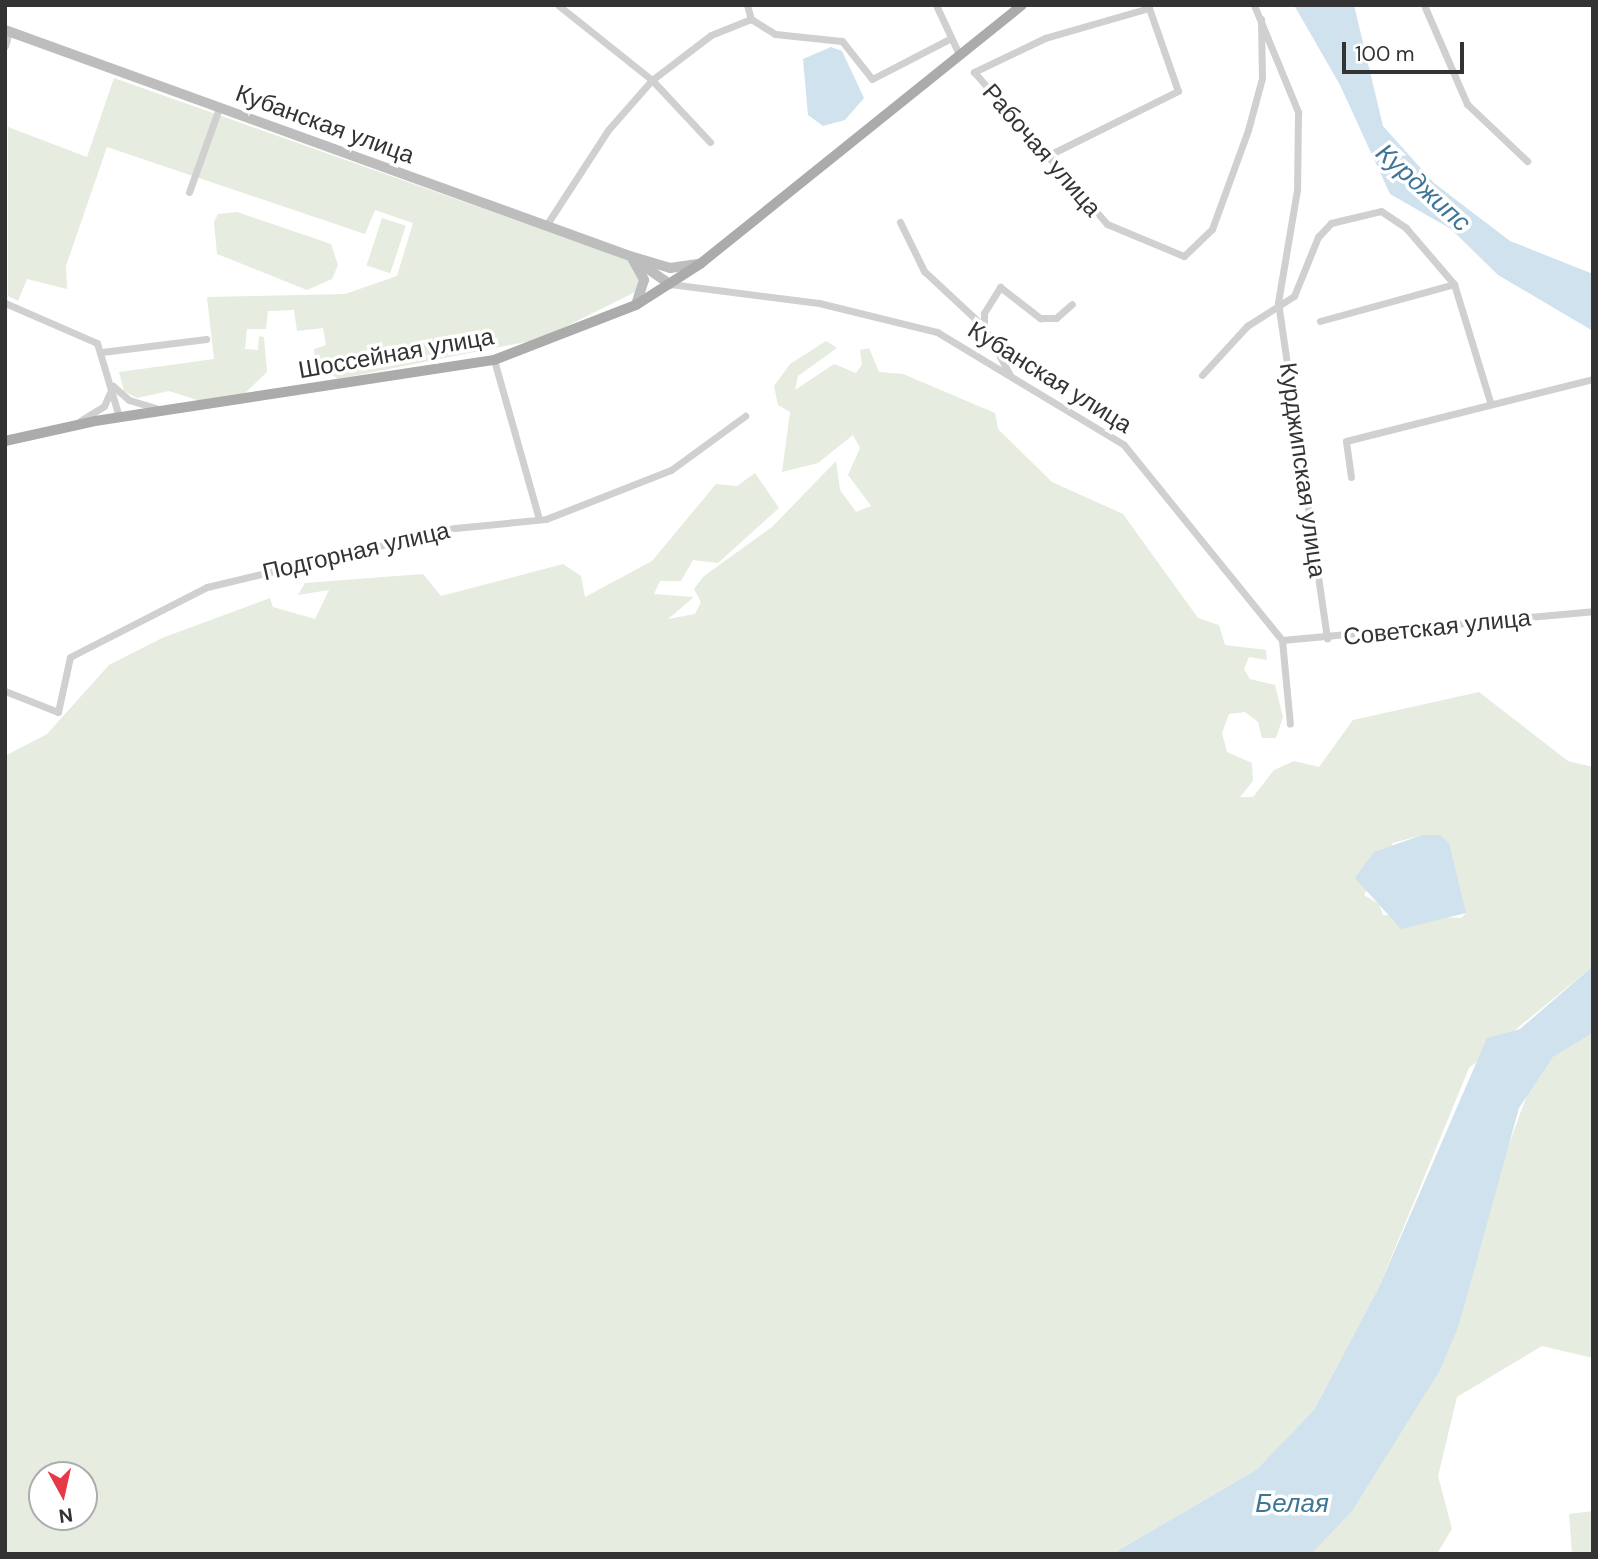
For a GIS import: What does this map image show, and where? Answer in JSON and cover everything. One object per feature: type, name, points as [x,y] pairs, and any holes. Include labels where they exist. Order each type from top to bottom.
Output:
[{"type":"main road","name":"Шоссейная улица","points":[[7,442],[66,426],[119,417],[494,360],[636,305],[700,264],[1022,5]]},
{"type":"main road","name":"Кубанская улица","points":[[7,31],[630,256]]},
{"type":"main road","points":[[630,256],[670,268],[700,264]]},
{"type":"main road","points":[[630,256],[670,284]]},
{"type":"main road","points":[[630,256],[644,276],[636,305]]},
{"type":"street","points":[[558,5],[652,80],[710,142]]},
{"type":"street","points":[[747,5],[751,19],[775,34],[842,41],[872,79],[951,37]]},
{"type":"street","points":[[936,5],[960,54]]},
{"type":"street","name":"Курджипская улица","points":[[1254,5],[1298,112],[1297,190],[1278,302],[1327,638]]},
{"type":"street","points":[[1424,5],[1467,104],[1527,161]]},
{"type":"street","name":"Рабочая улица","points":[[1051,154],[1178,91],[1149,8],[1045,38],[974,72],[1051,154],[1107,224],[1184,256],[1212,229],[1248,130],[1262,78],[1261,19]]},
{"type":"street","points":[[548,225],[608,130],[652,80],[711,35],[751,19]]},
{"type":"street","points":[[5,46],[7,31]]},
{"type":"street","points":[[189,192],[219,108]]},
{"type":"street","points":[[1202,374],[1278,302],[1294,296],[1318,237],[1331,223],[1381,211],[1406,228],[1454,284],[1490,402]]},
{"type":"street","points":[[900,222],[932,282],[984,327],[1010,375]]},
{"type":"street","name":"Кубанская улица","points":[[670,284],[819,303],[937,332],[1124,445],[1282,640]]},
{"type":"street","points":[[1320,321],[1454,284]]},
{"type":"street","points":[[984,327],[984,313],[1000,287],[1040,318],[1056,318],[1072,304]]},
{"type":"street","points":[[5,303],[97,344],[113,386],[119,417]]},
{"type":"street","points":[[102,352],[206,339]]},
{"type":"street","points":[[494,360],[538,516]]},
{"type":"street","points":[[1351,477],[1346,441],[1490,402],[1593,379]]},
{"type":"street","points":[[113,386],[138,405],[167,410]]},
{"type":"street","points":[[66,426],[104,406],[113,386]]},
{"type":"street","name":"Подгорная улица","points":[[5,691],[58,712],[70,657],[207,587],[312,559],[538,516],[546,519],[671,470],[745,416]]},
{"type":"street","name":"Советская улица","points":[[1282,640],[1327,638],[1593,611]]},
{"type":"street","points":[[1282,640],[1290,724]]},
{"type":"shaded area","points":[[114,78],[628,260],[640,273],[637,291],[541,339],[338,379],[315,361],[314,349],[326,345],[323,328],[297,331],[294,310],[268,311],[266,329],[247,329],[245,349],[258,350],[259,336],[264,337],[267,372],[243,395],[200,401],[169,391],[137,398],[124,391],[119,372],[214,359],[207,297],[345,294],[397,276],[413,223],[375,210],[365,234],[107,147],[66,266],[67,289],[27,279],[18,301],[8,296],[8,127],[87,157]]},
{"type":"shaded area","points":[[237,212],[331,244],[338,265],[332,279],[307,290],[217,254],[214,222],[218,214]]},
{"type":"shaded area","points":[[382,218],[406,226],[390,273],[367,266]]},
{"type":"shaded area","points":[[826,341],[837,348],[798,376],[795,390],[834,364],[856,373],[862,365],[860,350],[869,348],[879,372],[903,374],[995,413],[998,429],[1052,482],[1123,514],[1198,618],[1219,625],[1225,645],[1266,650],[1267,660],[1249,657],[1244,669],[1250,679],[1275,685],[1283,717],[1276,738],[1262,738],[1258,722],[1245,712],[1229,714],[1222,733],[1227,752],[1252,763],[1253,781],[1240,797],[1253,797],[1274,770],[1294,761],[1319,767],[1353,720],[1479,692],[1568,761],[1593,767],[1593,966],[1469,1068],[1379,1287],[1314,1410],[1256,1470],[1112,1554],[5,1554],[5,756],[47,734],[109,665],[162,638],[270,598],[273,607],[315,619],[329,590],[298,595],[305,583],[423,574],[441,596],[563,564],[581,576],[585,597],[652,561],[716,484],[737,486],[755,473],[779,508],[718,563],[693,560],[681,581],[660,581],[654,594],[694,597],[668,619],[695,614],[701,602],[694,589],[704,576],[772,527],[836,461],[840,490],[856,512],[871,506],[848,475],[860,448],[853,435],[818,463],[782,472],[790,412],[778,405],[774,386],[790,364]],"holes":[[[1422,835],[1440,835],[1466,913],[1461,918],[1383,915],[1379,904],[1364,895],[1393,843]]]},
{"type":"shaded area","points":[[1593,1033],[1593,1358],[1542,1346],[1457,1397],[1438,1476],[1452,1529],[1437,1554],[1311,1554],[1459,1325],[1499,1171],[1531,1084],[1553,1057]]},
{"type":"shaded area","points":[[1593,1511],[1593,1554],[1572,1554],[1569,1514]]},
{"type":"water","name":"Курджипс","points":[[1294,5],[1354,5],[1383,126],[1434,183],[1510,241],[1593,274],[1593,331],[1498,275],[1451,229],[1390,194],[1340,85]]},
{"type":"water","points":[[831,47],[842,51],[864,98],[845,120],[823,126],[808,115],[803,59]]},
{"type":"water","points":[[1422,835],[1440,835],[1449,843],[1466,913],[1401,929],[1355,878],[1374,852]]},
{"type":"water","name":"Белая","points":[[1593,966],[1593,1033],[1553,1057],[1519,1108],[1459,1325],[1440,1370],[1352,1511],[1311,1554],[1112,1554],[1256,1470],[1314,1410],[1379,1287],[1487,1038],[1520,1029]]}]
